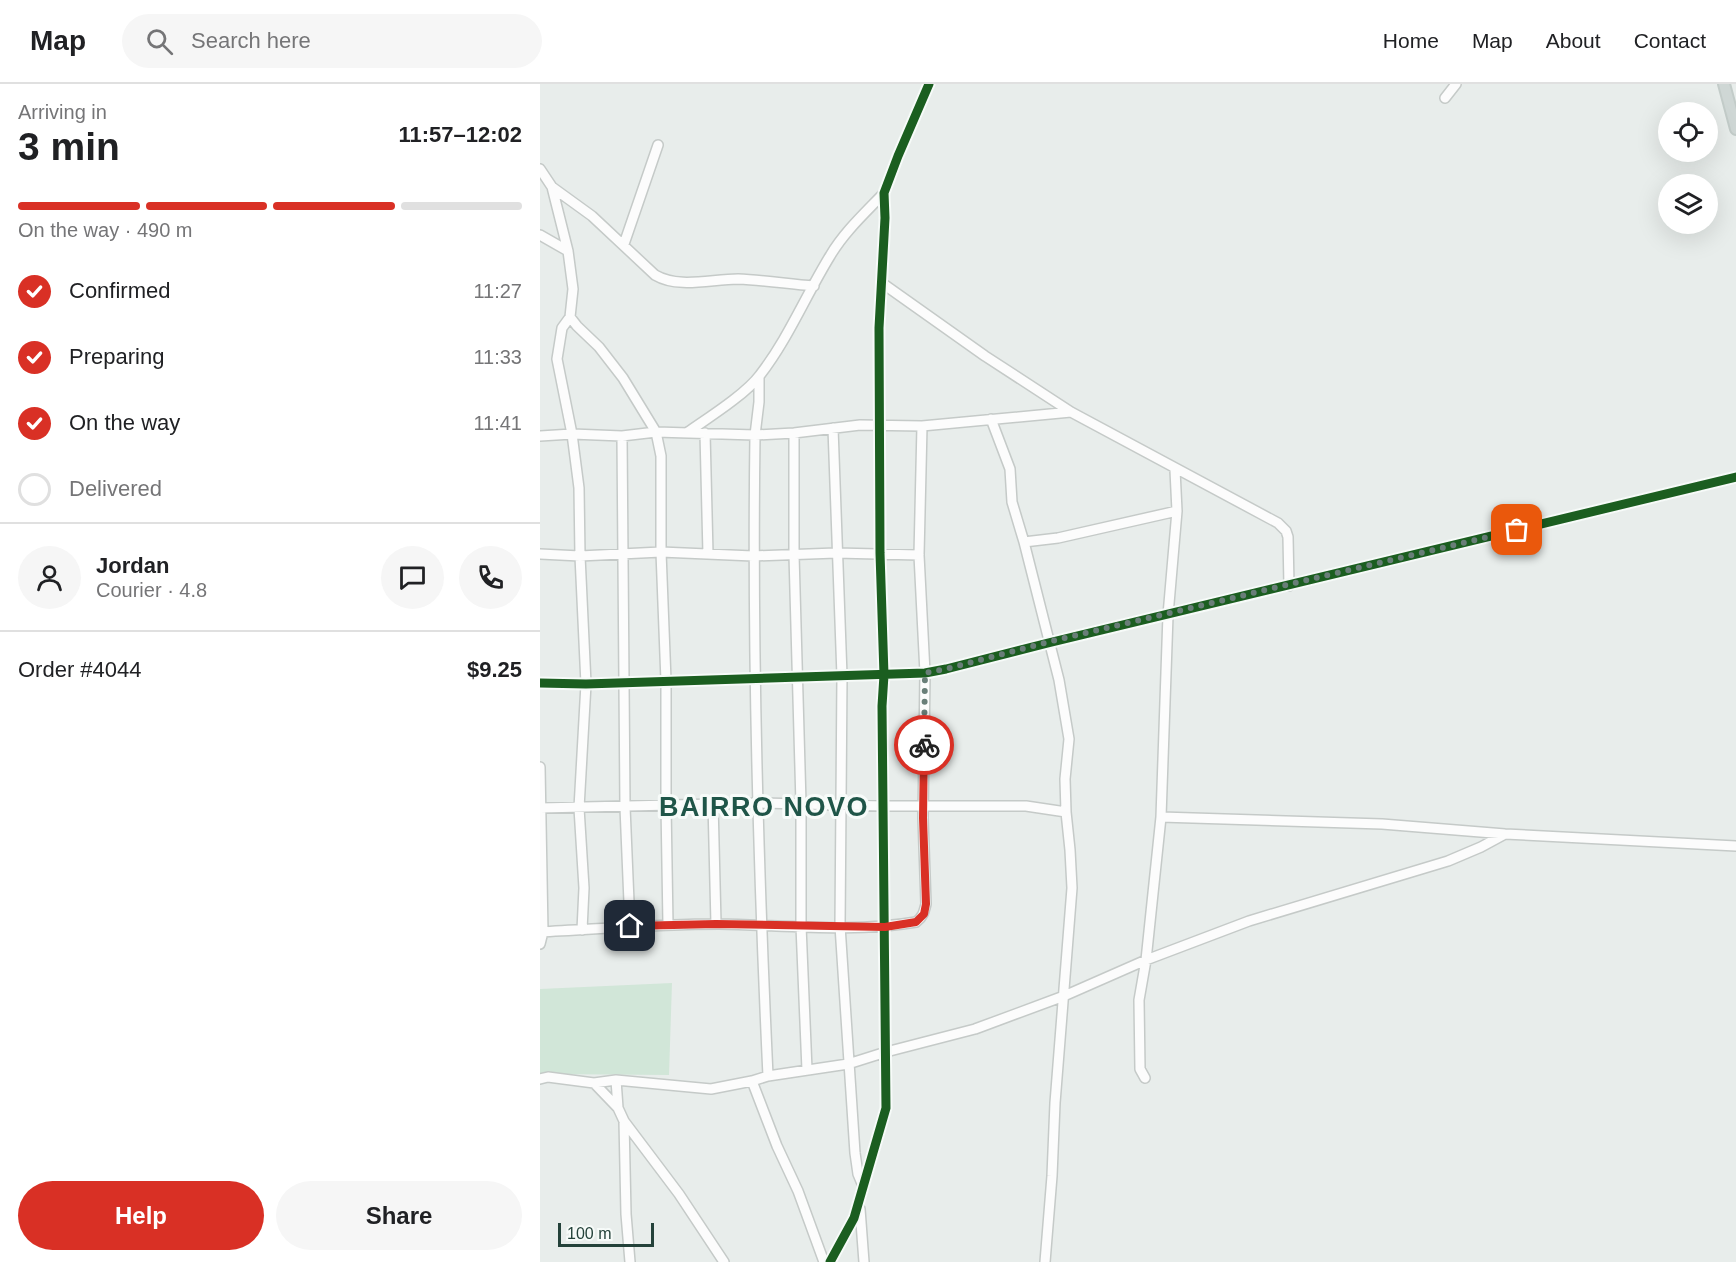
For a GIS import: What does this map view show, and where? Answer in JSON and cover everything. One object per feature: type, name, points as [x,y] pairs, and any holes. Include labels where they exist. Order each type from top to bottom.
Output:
[{"type":"main road","points":[[1724,84],[1736,129]]},
{"type":"street","points":[[830,1262],[854,1218],[886,1108],[882,706],[884,675],[880,553],[879,328],[884,194],[929,84]]},
{"type":"street","points":[[1445,98],[1456,84]]},
{"type":"street","points":[[624,244],[658,146]]},
{"type":"street","points":[[540,169],[552,187],[568,251],[573,289],[570,317],[562,328],[557,359],[572,434],[579,488],[586,684],[579,808],[584,888],[582,930]]},
{"type":"street","points":[[552,187],[592,216],[655,275],[664,280],[676,282],[737,279],[814,286]]},
{"type":"street","points":[[688,432],[759,377],[783,341],[831,255],[847,232],[884,194]]},
{"type":"street","points":[[540,236],[568,251]]},
{"type":"street","points":[[882,283],[985,356],[1071,412],[1283,527],[1288,537],[1289,586]]},
{"type":"street","points":[[570,317],[613,363],[656,432],[661,456],[668,925]]},
{"type":"street","points":[[759,377],[759,402],[754,435],[754,679],[768,1076]]},
{"type":"street","points":[[540,436],[572,434],[622,436],[656,432],[754,435],[881,425],[922,426],[1071,412]]},
{"type":"street","points":[[991,419],[1010,469],[1012,502],[1059,680],[1069,739],[1065,779],[1072,888],[1045,1262]]},
{"type":"street","points":[[542,932],[630,926],[716,924],[885,927],[916,922],[924,914],[926,904],[925,673],[919,555],[922,426]]},
{"type":"street","points":[[833,428],[842,676],[840,926],[855,1153],[862,1186]]},
{"type":"street","points":[[705,433],[708,554]]},
{"type":"street","points":[[794,433],[801,926],[807,1070]]},
{"type":"street","points":[[622,436],[625,807],[630,926]]},
{"type":"street","points":[[1145,1078],[1140,1069],[1139,1000],[1146,960],[1161,817],[1168,615],[1177,511],[1175,470]]},
{"type":"street","points":[[540,683],[625,683],[925,673],[1736,477]]},
{"type":"street","points":[[1024,542],[1058,538],[1177,511]]},
{"type":"street","points":[[540,554],[580,556],[661,552],[753,556],[836,553],[919,555]]},
{"type":"street","points":[[540,767],[542,932],[540,944]]},
{"type":"street","points":[[540,808],[759,803],[1026,806],[1066,812]]},
{"type":"street","points":[[713,804],[716,924]]},
{"type":"street","points":[[1161,817],[1382,824],[1505,834],[1736,846]]},
{"type":"street","points":[[540,1080],[548,1077],[594,1083],[616,1080],[711,1089],[768,1076],[848,1064],[975,1029],[1064,996],[1146,960],[1249,921],[1448,861],[1481,848],[1505,834]]},
{"type":"street","points":[[616,1080],[618,1108]]},
{"type":"street","points":[[752,1081],[777,1146],[798,1191],[824,1262]]},
{"type":"street","points":[[594,1083],[618,1108],[624,1121],[679,1194],[724,1262]]},
{"type":"street","points":[[624,1121],[626,1214],[630,1262]]},
{"type":"street","points":[[859,1204],[864,1262]]},
{"type":"green space","points":[[672,983],[669,1075],[540,1074],[540,989]]},
{"type":"cycle path","points":[[830,1262],[854,1218],[886,1108],[882,706],[884,675],[880,553],[879,328],[885,218],[884,193],[929,84]]},
{"type":"cycle path","points":[[540,683],[586,684],[925,673],[1736,477]]},
{"type":"way so far","points":[[924,745],[925,673],[1517,530]]},
{"type":"district","name":"BAIRRO NOVO","points":[[764,807]]},
{"type":"route","points":[[630,926],[716,924],[885,927],[916,922],[924,914],[926,904],[923,818],[924,745]]}]
